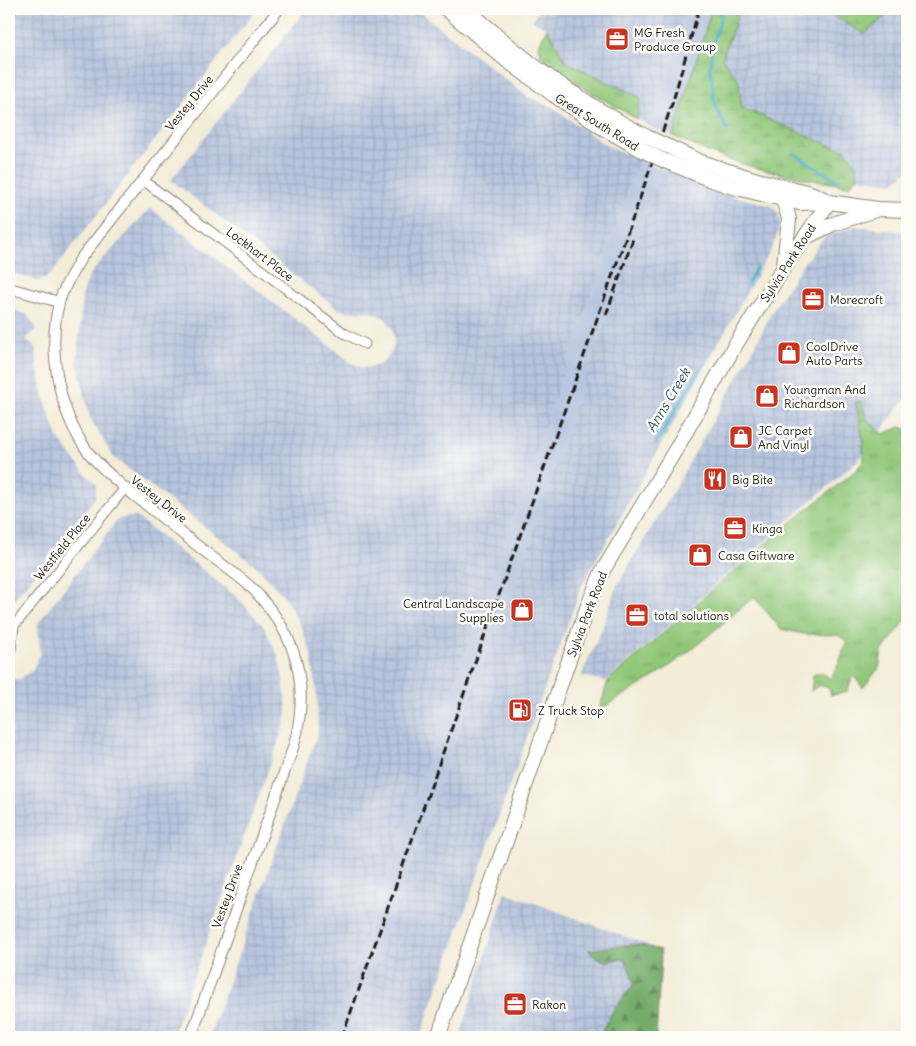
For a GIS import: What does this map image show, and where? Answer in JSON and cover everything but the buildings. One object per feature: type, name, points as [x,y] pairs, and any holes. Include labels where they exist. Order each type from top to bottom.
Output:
[{"type":"main road","name":"Great South Road","points":[[446,9],[554,96],[603,128],[642,150],[699,161],[757,180],[811,193],[829,202]]},
{"type":"main road","name":"Great South Road","points":[[466,9],[549,76],[598,109],[647,137],[667,154],[709,179],[733,187],[799,203],[829,202],[907,210]]},
{"type":"main road","points":[[783,200],[789,220],[784,267]]},
{"type":"main road","name":"Sylvia Park Road","points":[[438,1037],[584,616],[599,579],[733,349],[802,238],[829,202]]},
{"type":"main road","points":[[802,238],[833,224],[878,208]]},
{"type":"street","name":"Vestey Drive","points":[[191,1037],[299,728],[301,687],[298,667],[287,636],[276,616],[257,593],[125,488],[106,472],[88,452],[73,426],[64,402],[56,367],[54,331],[59,302],[68,280],[81,258],[279,9]]},
{"type":"street","name":"Lockhart Place","points":[[143,180],[344,333],[365,344]]},
{"type":"street","points":[[9,288],[59,302]]},
{"type":"street","name":"Westfield Place","points":[[11,649],[14,626],[125,488]]},
{"type":"shaded area","points":[[9,9],[257,9],[52,274],[38,281],[9,272]]},
{"type":"shaded area","points":[[306,9],[416,9],[528,97],[552,107],[607,146],[639,160],[330,1037],[209,1037],[318,732],[317,696],[311,654],[301,626],[284,596],[255,565],[114,458],[90,418],[77,362],[82,296],[90,274],[150,208],[352,363],[363,368],[372,367],[383,363],[391,353],[395,341],[392,328],[385,318],[370,311],[348,312],[338,309],[171,180]]},
{"type":"shaded area","points":[[540,9],[686,9],[651,127],[637,119],[640,98],[566,62],[547,28],[532,20]]},
{"type":"shaded area","points":[[686,9],[712,9],[673,136],[651,127]]},
{"type":"shaded area","points":[[740,9],[821,9],[865,34],[884,17],[899,9],[907,9],[907,173],[905,172],[893,183],[857,178],[857,168],[846,150],[831,146],[742,108],[738,79],[722,59]]},
{"type":"shaded area","points":[[639,160],[662,169],[580,390],[515,588],[483,663],[349,1037],[330,1037]]},
{"type":"shaded area","points":[[662,169],[717,192],[772,206],[779,214],[780,226],[772,248],[581,587],[420,1037],[349,1037],[483,663],[515,588],[580,390]]},
{"type":"shaded area","points":[[856,226],[907,232],[907,397],[858,460],[606,681],[581,676],[602,629],[616,587],[675,488],[755,346],[771,313],[803,264],[822,240],[827,236]]},
{"type":"shaded area","points":[[9,308],[27,315],[37,329],[26,339],[35,347],[44,398],[58,438],[83,471],[96,484],[95,498],[9,606]]},
{"type":"shaded area","points":[[137,517],[238,598],[264,627],[278,656],[283,679],[287,711],[284,726],[172,1037],[9,1037],[9,680],[20,679],[33,670],[40,654],[38,623],[118,519]]},
{"type":"shaded area","points":[[505,892],[653,947],[634,1037],[460,1037]]},
{"type":"green space","points":[[712,9],[740,9],[722,59],[738,79],[742,108],[831,146],[846,150],[857,168],[857,178],[849,186],[748,166],[716,155],[673,136]]},
{"type":"green space","points":[[821,9],[899,9],[884,17],[865,34]]},
{"type":"green space","points":[[547,28],[566,62],[641,98],[637,119],[563,76],[548,63],[541,55],[539,45]]},
{"type":"green space","points":[[860,401],[867,420],[884,434],[900,427],[907,429],[907,615],[905,617],[906,620],[882,651],[879,668],[863,688],[853,675],[847,692],[831,695],[829,688],[819,685],[811,691],[813,675],[821,672],[831,679],[847,641],[838,635],[804,634],[781,629],[754,597],[671,665],[599,710],[608,681],[779,532],[854,472],[864,461],[856,402]]},
{"type":"green space","points":[[640,945],[660,950],[656,1037],[599,1037],[614,1009],[634,984],[626,960],[617,959],[607,962],[594,956],[588,950]]},
{"type":"waterway","name":"Anns Creek","points":[[723,9],[713,44],[710,68],[715,105],[727,130]]},
{"type":"waterway","name":"Anns Creek","points":[[793,153],[838,181]]},
{"type":"waterway","name":"Anns Creek","points":[[748,283],[756,268]]},
{"type":"waterway","name":"Anns Creek","points":[[656,443],[700,369]]},
{"type":"railway","points":[[342,1037],[641,195],[673,101],[699,9]]},
{"type":"railway","points":[[606,315],[633,239]]},
{"type":"place","name":"MG Fresh Produce Group","points":[[617,39]]},
{"type":"place","name":"Morecroft","points":[[813,299]]},
{"type":"place","name":"CoolDrive Auto Parts","points":[[789,353]]},
{"type":"place","name":"Youngman And Richardson","points":[[767,396]]},
{"type":"place","name":"JC Carpet And Vinyl","points":[[741,437]]},
{"type":"place","name":"Big Bite","points":[[715,479]]},
{"type":"place","name":"Kinga","points":[[735,528]]},
{"type":"place","name":"Casa Giftware","points":[[700,555]]},
{"type":"place","name":"Central Landscape Supplies","points":[[522,610]]},
{"type":"place","name":"total solutions","points":[[637,615]]},
{"type":"place","name":"Z Truck Stop","points":[[520,710]]},
{"type":"place","name":"Rakon","points":[[515,1004]]}]
